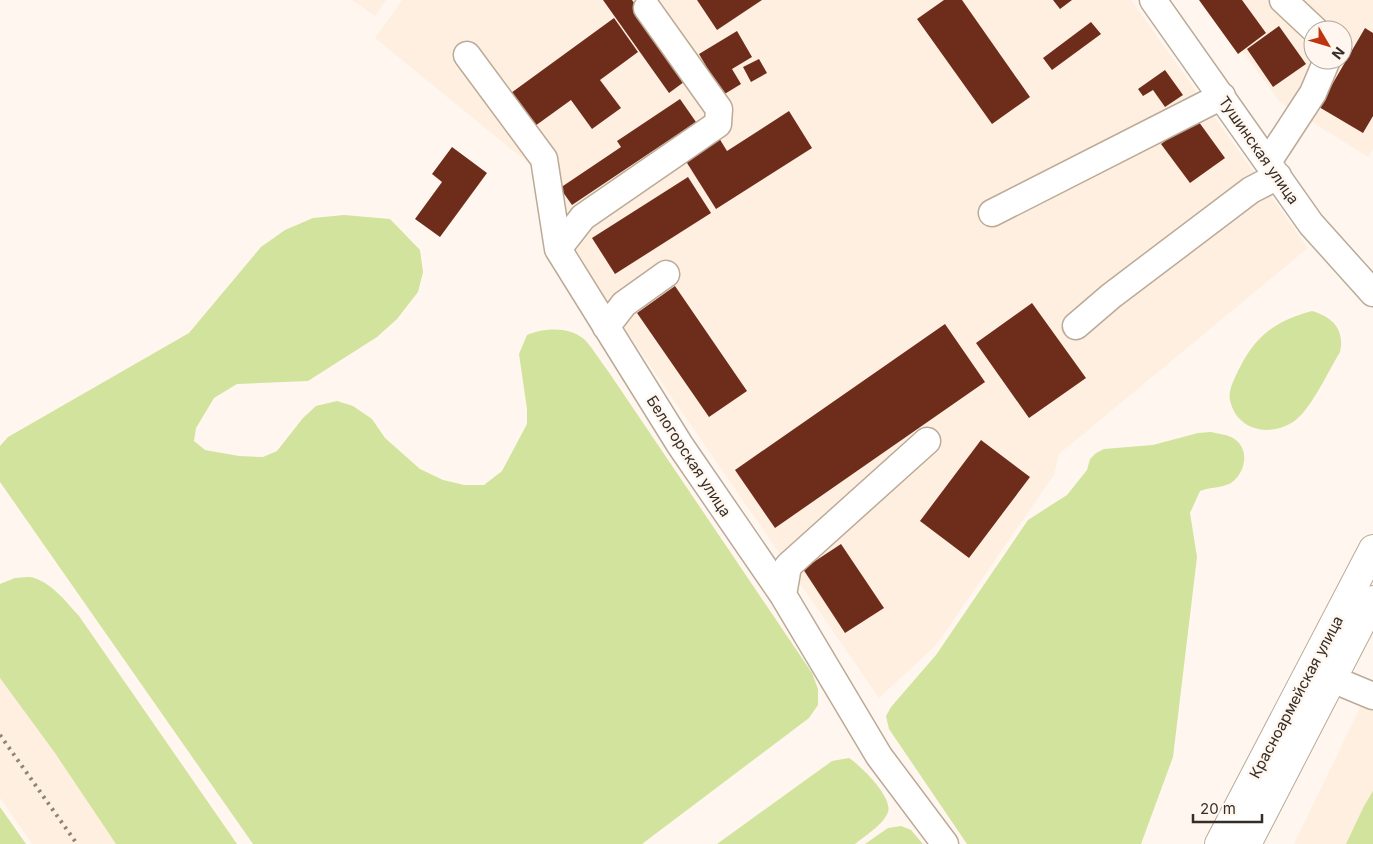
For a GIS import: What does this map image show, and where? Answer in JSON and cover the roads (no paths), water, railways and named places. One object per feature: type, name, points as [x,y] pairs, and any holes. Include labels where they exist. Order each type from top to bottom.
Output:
[{"type":"main road","name":"Красноармейская улица","points":[[1219,844],[1373,549]]},
{"type":"main road","name":"Красноармейская улица","points":[[1247,844],[1373,600]]},
{"type":"street","name":"Тушинская улица","points":[[1153,0],[1312,224],[1373,294]]},
{"type":"street","points":[[1283,0],[1304,20]]},
{"type":"street","points":[[558,250],[583,217],[718,124],[719,109],[647,8]]},
{"type":"street","name":"Белогорская улица","points":[[468,55],[544,159],[558,250],[680,445],[782,595],[879,756],[945,844]]},
{"type":"street","points":[[1076,326],[1110,296],[1251,190],[1273,169],[1313,93],[1323,70]]},
{"type":"street","points":[[992,213],[1222,96]]},
{"type":"street","points":[[606,327],[624,304],[666,274]]},
{"type":"street","points":[[782,595],[788,566],[928,441]]},
{"type":"street","points":[[1332,679],[1373,696]]},
{"type":"railway","points":[[0,735],[77,844]]}]
